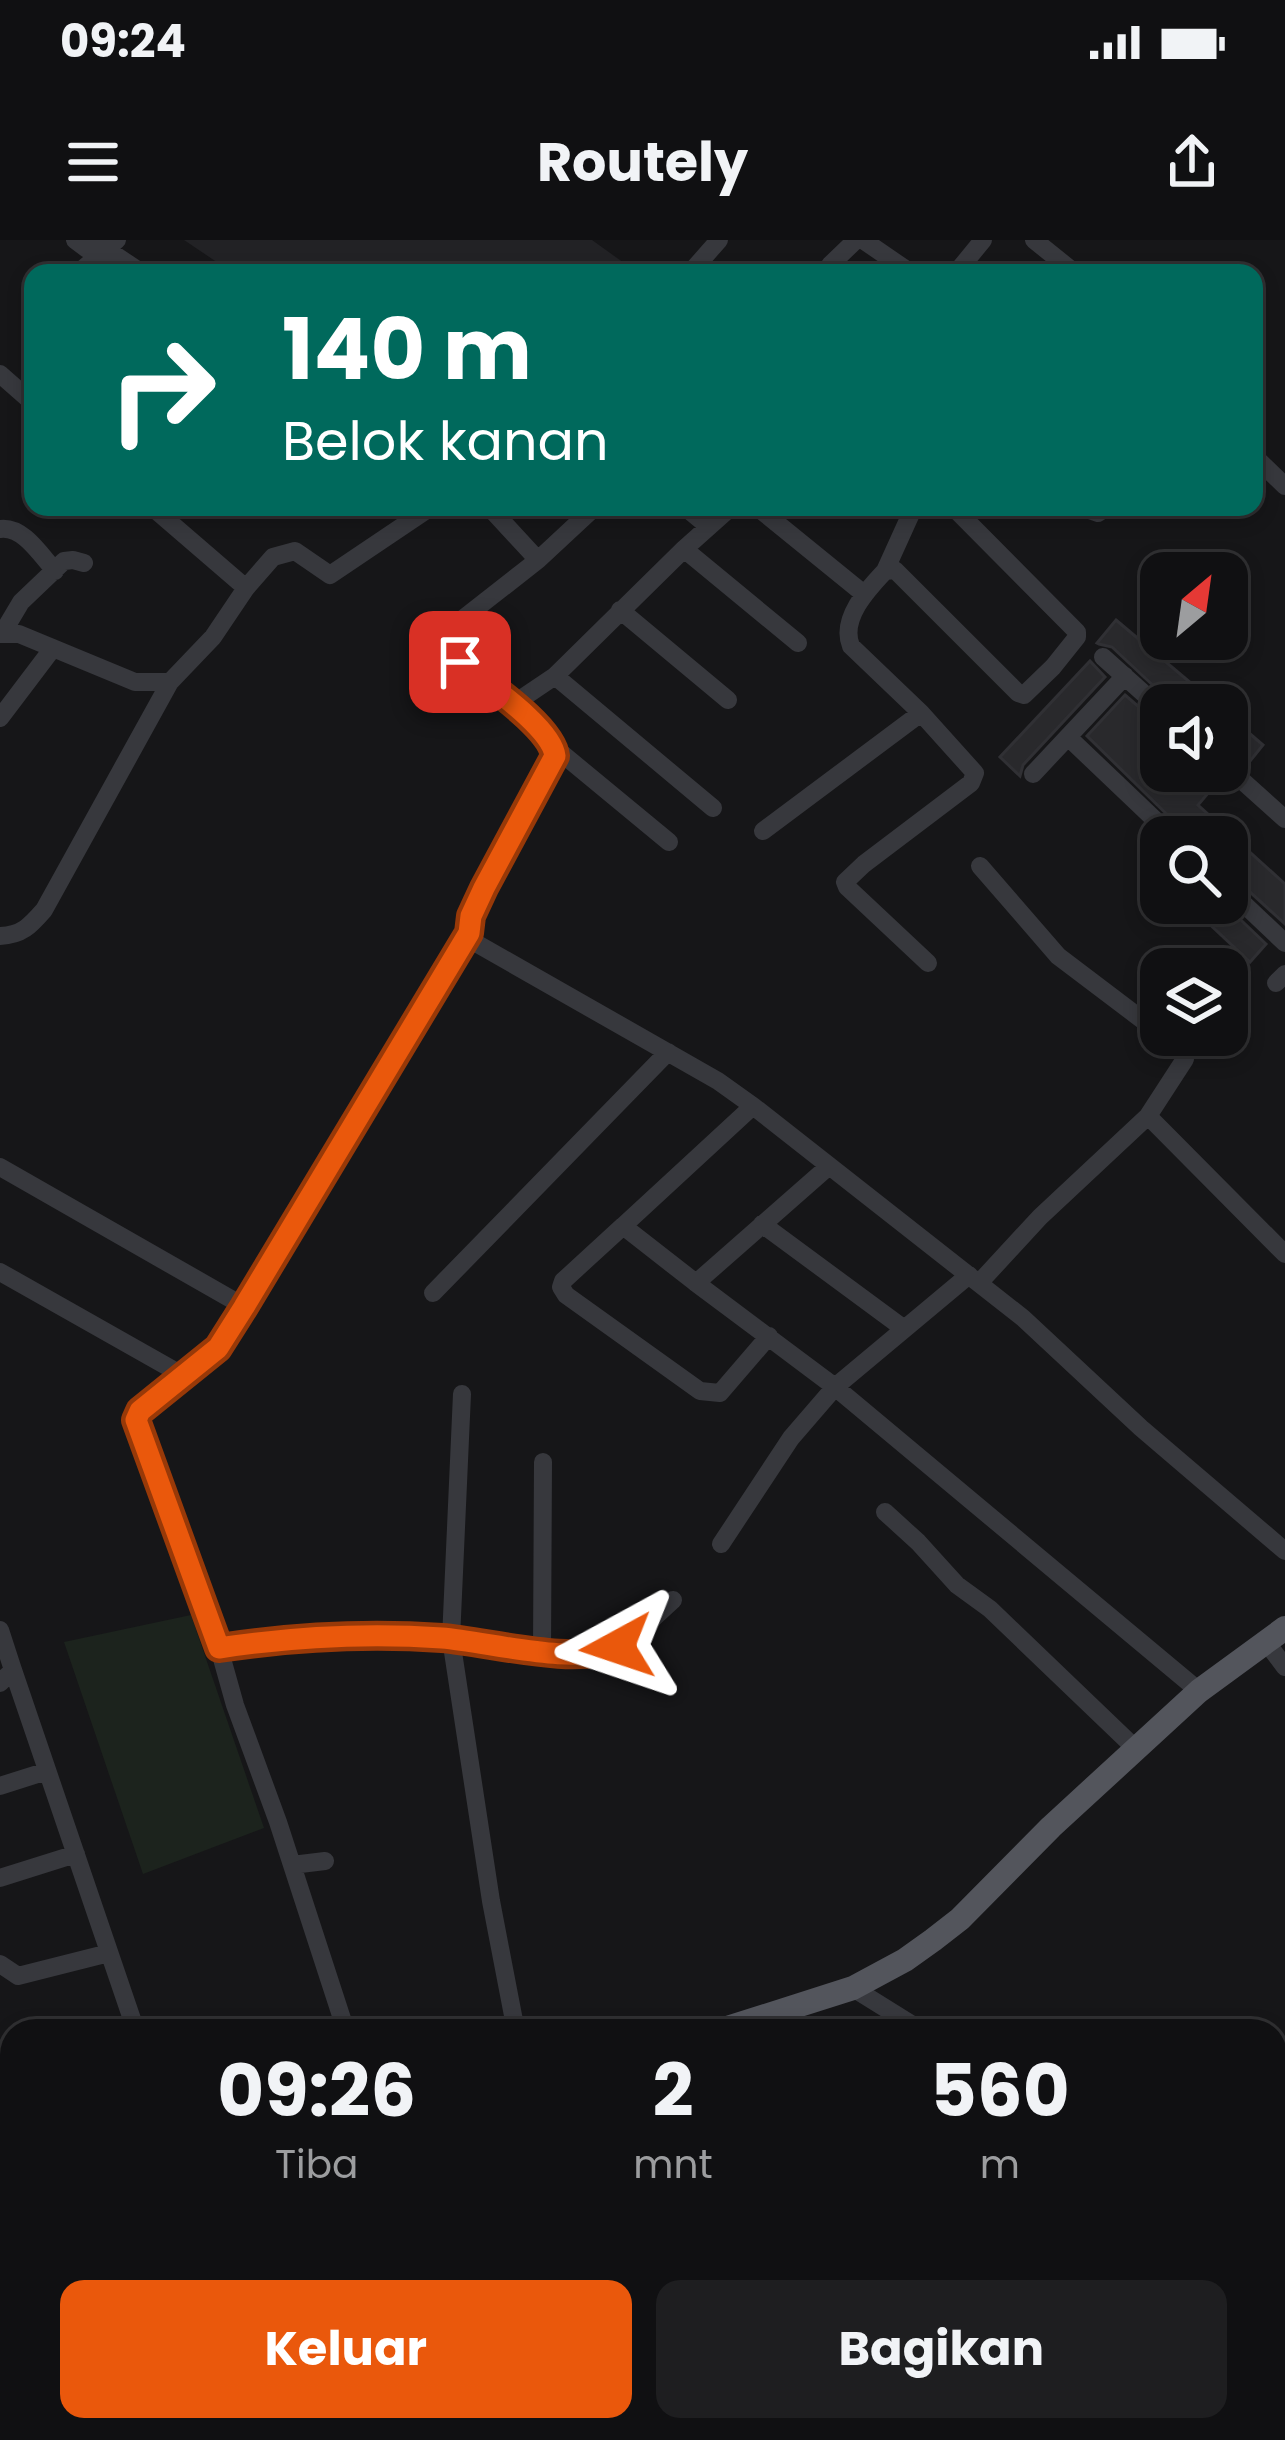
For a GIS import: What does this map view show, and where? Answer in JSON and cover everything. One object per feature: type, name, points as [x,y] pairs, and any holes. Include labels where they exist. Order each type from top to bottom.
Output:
[{"type":"main road","points":[[757,2019],[854,1988],[904,1960],[961,1918],[1051,1827],[1199,1691],[1276,1635]]},
{"type":"street","points":[[75,240],[87,249],[112,244]]},
{"type":"street","points":[[698,264],[719,240]]},
{"type":"street","points":[[832,264],[859,240],[897,264]]},
{"type":"street","points":[[963,264],[983,240]]},
{"type":"street","points":[[1034,240],[1058,264]]},
{"type":"street","points":[[89,264],[112,244]]},
{"type":"street","points":[[0,374],[24,395]]},
{"type":"street","points":[[1263,465],[1285,486]]},
{"type":"street","points":[[162,516],[246,588]]},
{"type":"street","points":[[0,936],[17,935],[44,910],[170,682],[213,638],[273,557],[295,551],[331,575],[418,516]]},
{"type":"street","points":[[497,516],[538,560]]},
{"type":"street","points":[[585,516],[460,621],[444,650],[669,842]]},
{"type":"street","points":[[696,516],[708,526]]},
{"type":"street","points":[[512,705],[555,676],[720,516]]},
{"type":"street","points":[[768,516],[864,594]]},
{"type":"street","points":[[910,516],[885,571],[864,594],[852,617],[848,642],[921,713],[975,776],[845,884],[928,963]]},
{"type":"street","points":[[885,571],[900,573],[1018,693],[1028,694],[1077,638],[1077,632],[961,516]]},
{"type":"street","points":[[0,530],[20,532],[55,571]]},
{"type":"street","points":[[684,549],[798,643]]},
{"type":"street","points":[[1,634],[21,602],[69,559],[84,563]]},
{"type":"street","points":[[620,610],[728,700]]},
{"type":"street","points":[[1,634],[19,634],[135,682],[170,682]]},
{"type":"street","points":[[0,718],[53,648]]},
{"type":"street","points":[[1103,657],[1140,690]]},
{"type":"street","points":[[555,676],[713,808]]},
{"type":"street","points":[[1033,773],[1124,676]]},
{"type":"street","points":[[763,831],[921,713]]},
{"type":"street","points":[[1068,737],[1151,816]]},
{"type":"street","points":[[342,2019],[219,1648],[136,1420],[140,1411],[218,1348],[244,1307],[469,933],[471,916],[555,756],[554,747]]},
{"type":"street","points":[[1248,786],[1285,819]]},
{"type":"street","points":[[980,866],[1058,956],[1140,1018]]},
{"type":"street","points":[[1248,908],[1285,943]]},
{"type":"street","points":[[469,933],[473,942],[718,1081],[753,1106],[1024,1318],[1141,1428],[1285,1551]]},
{"type":"street","points":[[433,1293],[668,1052]]},
{"type":"street","points":[[721,1544],[791,1438],[835,1387],[903,1328],[974,1278],[1148,1115],[1184,1056]]},
{"type":"street","points":[[753,1106],[561,1287],[645,1354],[707,1393],[720,1393],[769,1336]]},
{"type":"street","points":[[1148,1115],[1285,1254]]},
{"type":"street","points":[[0,1167],[244,1307]]},
{"type":"street","points":[[696,1282],[828,1167]]},
{"type":"street","points":[[762,1225],[903,1328]]},
{"type":"street","points":[[623,1226],[835,1387],[1199,1691]]},
{"type":"street","points":[[0,1272],[184,1376]]},
{"type":"street","points":[[462,1394],[451,1639],[514,2019]]},
{"type":"street","points":[[542,1651],[543,1462]]},
{"type":"street","points":[[885,1512],[957,1585],[990,1609],[1136,1748]]},
{"type":"street","points":[[219,1648],[328,1638],[451,1639],[585,1655],[606,1652],[628,1641],[673,1600]]},
{"type":"street","points":[[0,1630],[6,1677],[47,1771],[132,2019]]},
{"type":"street","points":[[1276,1635],[1285,1667]]},
{"type":"street","points":[[0,1786],[47,1771]]},
{"type":"street","points":[[0,1878],[76,1854]]},
{"type":"street","points":[[292,1865],[325,1861]]},
{"type":"street","points":[[0,1964],[9,1979],[109,1953]]},
{"type":"street","points":[[854,1988],[903,2019]]},
{"type":"shaded area","points":[[184,240],[592,240],[625,264],[220,264]]},
{"type":"shaded area","points":[[191,1615],[264,1828],[143,1874],[64,1642]]},
{"type":"building","points":[[1116,620],[1140,640],[1140,660],[1164,660],[1192,684],[1152,684],[1112,647],[1097,643]]},
{"type":"building","points":[[1090,661],[1105,677],[1023,765],[1020,776],[1000,757]]},
{"type":"building","points":[[1125,695],[1140,708],[1140,788],[1087,736]]},
{"type":"building","points":[[1248,732],[1263,745],[1248,764]]},
{"type":"building","points":[[1144,792],[1209,792],[1198,805],[1210,816],[1169,816]]},
{"type":"building","points":[[1248,850],[1285,884],[1285,924],[1248,890]]},
{"type":"building","points":[[1209,924],[1245,924],[1266,944],[1250,962],[1248,948],[1235,948]]},
{"type":"route","points":[[460,662],[541,731],[553,744],[555,756],[484,888],[469,933],[244,1307],[218,1348],[140,1411],[136,1420],[219,1648],[328,1638],[451,1639],[585,1655],[617,1647]]}]
